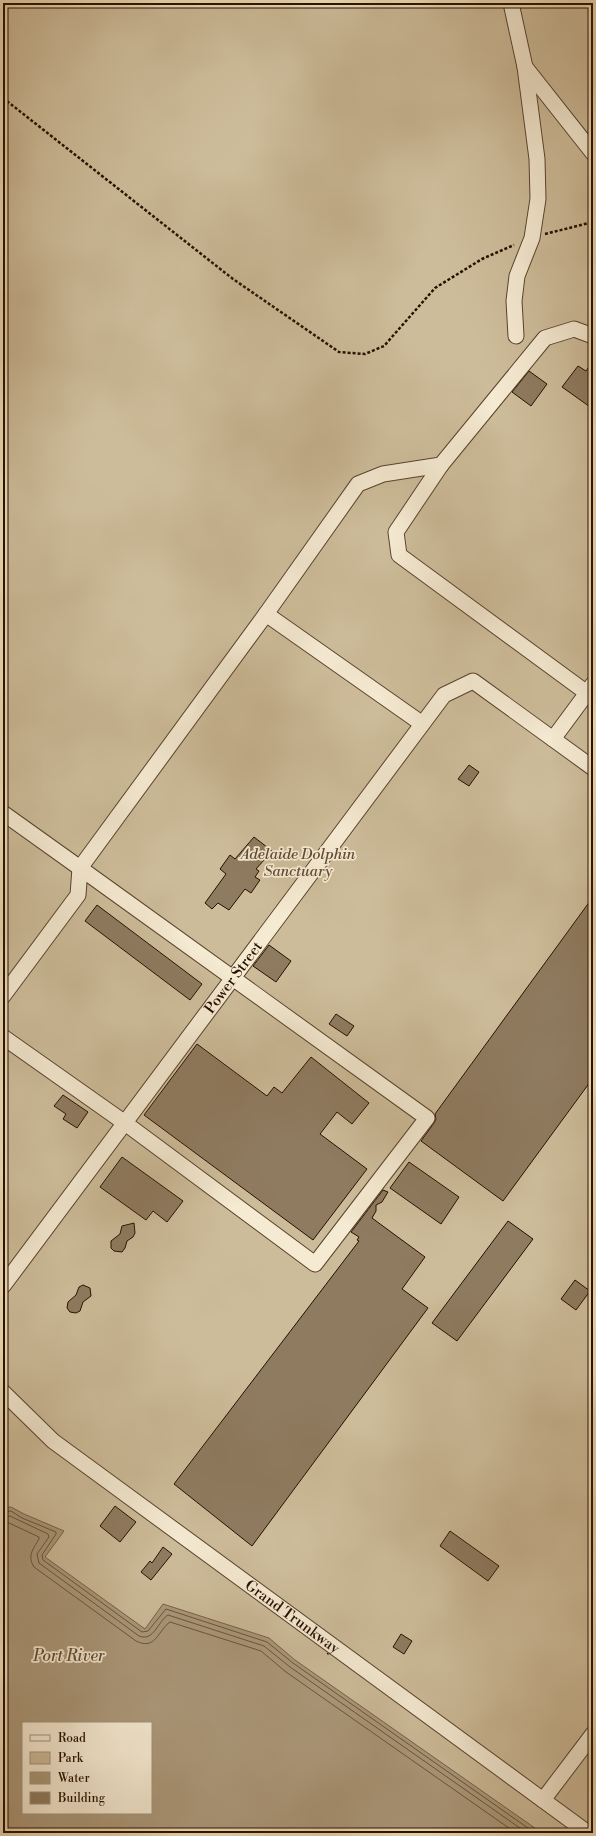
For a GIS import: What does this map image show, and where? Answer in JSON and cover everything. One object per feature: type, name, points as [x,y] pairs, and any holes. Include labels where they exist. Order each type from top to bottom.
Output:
[{"type":"lane","points":[[510,3],[525,67],[537,159],[538,199],[532,238],[517,276],[514,301],[516,336]]},
{"type":"lane","points":[[525,67],[593,153]]},
{"type":"lane","points":[[593,336],[574,329],[545,338],[441,465],[396,532],[399,555],[591,691],[553,739],[593,768]]},
{"type":"lane","points":[[3,996],[78,895],[80,868],[266,614],[358,484],[383,474],[441,465]]},
{"type":"lane","points":[[266,614],[421,723]]},
{"type":"lane","name":"Power Street","points":[[3,1286],[421,723],[444,695],[473,681],[553,739]]},
{"type":"lane","points":[[3,813],[427,1118],[315,1264],[125,1123],[3,1037]]},
{"type":"lane","name":"Grand Trunkway","points":[[3,1392],[53,1441],[588,1833]]},
{"type":"lane","points":[[543,1800],[593,1734]]},
{"type":"path","points":[[3,98],[233,279],[339,352],[365,354],[384,346],[435,288],[482,259],[532,238],[593,222]]},
{"type":"green space","name":"Adelaide Dolphin Sanctuary","points":[[3,3],[593,3],[593,1833],[3,1833]]},
{"type":"water","name":"Port River","points":[[11,1507],[64,1531],[45,1557],[145,1629],[163,1604],[269,1638],[295,1660],[542,1833],[3,1833],[3,1508]]},
{"type":"building","points":[[593,361],[593,409],[562,387],[578,366],[586,371]]},
{"type":"building","points":[[529,371],[547,384],[531,406],[512,392]]},
{"type":"building","points":[[469,765],[479,772],[469,786],[458,779]]},
{"type":"building","points":[[254,837],[272,851],[256,869],[259,871],[255,877],[260,880],[251,893],[245,889],[229,910],[218,903],[212,909],[205,903],[226,874],[220,869],[230,855],[235,859]]},
{"type":"building","points":[[593,897],[593,1078],[503,1201],[421,1141],[434,1123],[436,1119],[435,1114]]},
{"type":"building","points":[[97,905],[202,984],[190,1000],[85,921]]},
{"type":"building","points":[[269,945],[291,961],[276,982],[253,966]]},
{"type":"building","points":[[336,1014],[354,1026],[347,1036],[329,1024]]},
{"type":"building","points":[[197,1044],[267,1096],[274,1087],[282,1093],[311,1057],[369,1103],[352,1124],[337,1112],[320,1134],[367,1169],[313,1240],[144,1115]]},
{"type":"building","points":[[63,1095],[88,1112],[77,1128],[63,1119],[66,1114],[54,1106]]},
{"type":"building","points":[[122,1157],[183,1201],[167,1222],[153,1211],[146,1220],[100,1187]]},
{"type":"building","points":[[409,1162],[459,1197],[441,1224],[390,1188]]},
{"type":"building","points":[[383,1190],[388,1192],[382,1202],[376,1205],[376,1211],[372,1218],[425,1257],[402,1289],[428,1308],[252,1546],[174,1484],[359,1241],[357,1240],[359,1237],[351,1232]]},
{"type":"building","points":[[508,1221],[533,1239],[457,1341],[432,1323]]},
{"type":"building","points":[[134,1223],[135,1233],[133,1237],[127,1241],[122,1252],[114,1251],[111,1248],[111,1241],[120,1234],[122,1226]]},
{"type":"building","points":[[575,1280],[590,1291],[576,1310],[561,1299]]},
{"type":"building","points":[[83,1285],[90,1288],[91,1296],[83,1302],[80,1311],[76,1313],[70,1312],[67,1308],[68,1302],[76,1295],[79,1287]]},
{"type":"building","points":[[115,1506],[136,1522],[120,1542],[100,1526]]},
{"type":"building","points":[[450,1531],[499,1566],[488,1581],[440,1546]]},
{"type":"building","points":[[163,1547],[172,1554],[151,1580],[141,1572],[150,1561],[152,1563]]},
{"type":"building","points":[[401,1634],[412,1641],[404,1654],[393,1647]]}]
